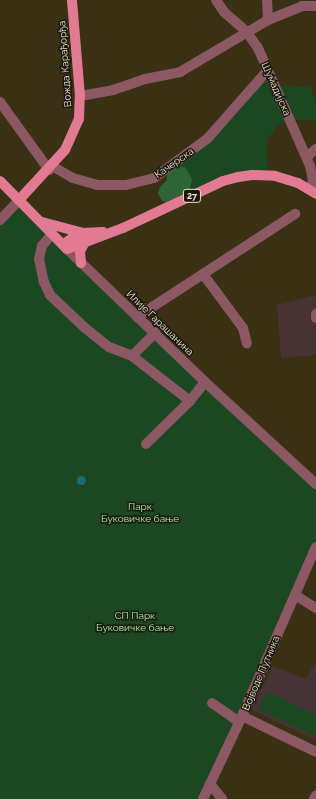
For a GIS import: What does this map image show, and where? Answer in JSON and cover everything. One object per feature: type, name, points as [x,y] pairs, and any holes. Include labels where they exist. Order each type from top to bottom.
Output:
[{"type":"main road","name":"Вожда Карађорђа","points":[[19,200],[65,150],[79,119],[80,96],[72,0]]},
{"type":"main road","name":"27","points":[[65,247],[72,238],[84,238],[123,228],[223,181],[238,177],[252,175],[274,176],[314,187]]},
{"type":"main road","name":"Илије Гарашанина","points":[[0,181],[65,247]]},
{"type":"main road","name":"27","points":[[40,221],[84,238]]},
{"type":"main road","points":[[81,263],[80,251],[84,238]]},
{"type":"street","name":"Шумадијска","points":[[216,0],[224,12],[246,31],[258,48],[267,71],[307,157],[314,187]]},
{"type":"street","points":[[267,0],[268,20]]},
{"type":"street","points":[[80,96],[113,90],[145,79],[180,72],[246,31],[268,20],[302,6],[316,6]]},
{"type":"street","name":"Качерска","points":[[50,168],[97,186],[126,185],[154,178],[208,138],[267,71]]},
{"type":"street","points":[[0,102],[50,168]]},
{"type":"street","points":[[307,157],[316,149]]},
{"type":"street","points":[[0,220],[19,200]]},
{"type":"street","points":[[137,317],[295,214]]},
{"type":"street","points":[[52,234],[42,246],[39,259],[44,282],[50,295],[84,327],[109,346],[132,356],[190,401]]},
{"type":"street","name":"Илије Гарашанина","points":[[65,247],[205,382],[312,480]]},
{"type":"street","points":[[204,274],[243,328],[246,344]]},
{"type":"street","points":[[132,356],[155,333]]},
{"type":"street","points":[[146,444],[190,401],[205,382]]},
{"type":"street","name":"Војводе Путника","points":[[203,799],[241,719],[316,546]]},
{"type":"street","points":[[295,594],[316,608]]},
{"type":"street","points":[[212,703],[241,719],[316,752]]},
{"type":"street","points":[[210,784],[222,799]]},
{"type":"street","points":[[314,799],[316,794]]},
{"type":"shaded area","points":[[316,295],[316,355],[281,358],[277,305]]},
{"type":"shaded area","points":[[316,661],[316,740],[254,711],[253,705],[273,666],[306,679]]},
{"type":"green space","points":[[266,80],[271,82],[286,122],[277,127],[268,138],[266,145],[268,170],[238,172],[218,178],[189,191],[192,181],[176,165],[260,83]]},
{"type":"green space","points":[[279,86],[311,87],[316,103],[316,123],[311,120],[295,120]]},
{"type":"green space","points":[[176,165],[186,168],[191,177],[192,181],[189,191],[166,202],[162,201],[158,193],[160,187],[167,180],[167,172]]},
{"type":"green space","name":"Парк Буковичке бање","points":[[19,200],[316,484],[316,546],[205,799],[0,799],[0,220]]},
{"type":"green space","points":[[267,691],[316,715],[316,737],[258,709]]},
{"type":"water","points":[[79,476],[83,476],[85,480],[83,484],[79,484],[77,482],[77,478]]},
{"type":"park label","name":"СП Парк Буковичке бање","points":[[135,620]]}]
